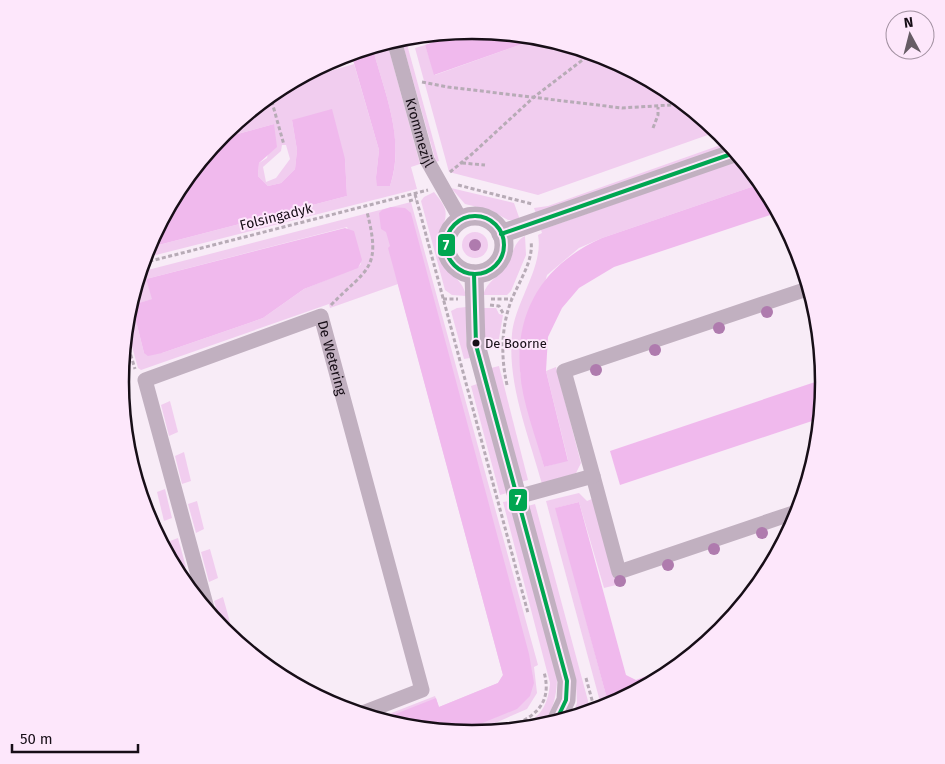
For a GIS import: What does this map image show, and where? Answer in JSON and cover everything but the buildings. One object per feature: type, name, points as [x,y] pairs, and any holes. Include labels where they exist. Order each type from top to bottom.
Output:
[{"type":"street","name":"Krommezijl","points":[[396,47],[427,160],[461,220]]},
{"type":"street","points":[[501,234],[527,227],[730,155]]},
{"type":"street","points":[[470,216],[489,220],[501,234],[502,253],[498,261],[484,272],[474,274],[457,268],[446,252],[448,233],[461,220],[470,216]]},
{"type":"street","points":[[474,274],[476,345],[567,681],[566,700],[560,714]]},
{"type":"street","points":[[789,514],[619,572],[564,372],[803,290]]},
{"type":"street","name":"De Wetering","points":[[145,380],[321,316],[422,690],[371,710]]},
{"type":"street","points":[[145,380],[203,595]]},
{"type":"street","points":[[517,497],[593,476]]},
{"type":"path","points":[[509,393],[503,363],[504,328],[510,305],[530,252],[530,238],[519,201],[459,185],[441,187],[447,173],[462,163],[534,97],[585,58]]},
{"type":"path","points":[[421,82],[622,108],[674,105]]},
{"type":"path","points":[[272,104],[284,145]]},
{"type":"path","points":[[652,128],[658,115],[658,107]]},
{"type":"path","points":[[462,163],[484,165]]},
{"type":"path","name":"Folsingadyk","points":[[151,261],[415,194],[416,199]]},
{"type":"path","points":[[409,201],[416,199],[530,621]]},
{"type":"path","points":[[321,316],[366,272],[372,260],[372,240],[367,212]]},
{"type":"path","points":[[130,355],[134,368],[145,380]]},
{"type":"path","points":[[524,721],[539,710],[546,689],[543,667]]},
{"type":"shaded area","points":[[450,39],[495,39],[525,43],[434,75],[425,45]]},
{"type":"shaded area","points":[[525,43],[539,45],[583,57],[624,74],[663,97],[710,134],[538,195],[449,172],[415,48],[425,45],[435,75]]},
{"type":"shaded area","points":[[407,45],[439,161],[436,162],[403,46]]},
{"type":"shaded area","points":[[389,49],[420,164],[411,167],[417,189],[153,256],[158,245],[347,196],[345,159],[292,120],[297,150],[295,169],[281,183],[268,186],[258,176],[259,163],[267,158],[274,124],[235,135],[282,97],[323,73],[354,64],[379,150],[376,177],[390,186],[396,151],[392,116],[374,53]],"holes":[[[282,145],[286,145],[290,159],[276,178],[266,182],[263,167],[281,151]]]},
{"type":"shaded area","points":[[374,53],[392,116],[396,151],[390,186],[377,186],[379,150],[353,60]]},
{"type":"shaded area","points":[[332,109],[345,159],[347,196],[158,245],[175,210],[187,191],[214,156],[235,135],[274,124],[277,147],[259,163],[258,176],[268,186],[281,183],[295,169],[297,150],[292,120]]},
{"type":"shaded area","points":[[721,145],[723,148],[536,214],[534,208],[548,206]]},
{"type":"shaded area","points":[[735,161],[754,186],[602,238],[579,248],[547,275],[520,372],[544,467],[568,460],[546,371],[556,367],[581,463],[576,473],[542,484],[520,410],[511,353],[514,322],[537,259],[538,235],[542,233],[541,230]]},
{"type":"shaded area","points":[[754,186],[772,214],[614,267],[579,288],[562,308],[548,337],[546,371],[568,461],[544,467],[521,383],[520,348],[523,327],[529,308],[538,290],[550,274],[582,248],[602,238]]},
{"type":"shaded area","points":[[451,188],[514,203],[520,220],[508,220],[490,210],[465,204]]},
{"type":"shaded area","points":[[434,192],[443,205],[446,214],[438,242],[439,254],[444,265],[461,284],[466,296],[452,295],[445,290],[421,201],[424,197]]},
{"type":"shaded area","points":[[411,202],[538,665],[534,667],[537,693],[527,709],[491,725],[454,725],[513,698],[401,283],[506,674],[504,682],[413,720],[387,715],[435,696],[439,707],[498,683],[503,675],[398,284],[330,308],[329,304],[141,370],[138,368],[131,344],[135,318],[144,353],[162,353],[263,318],[304,289],[358,267],[361,264],[347,227],[146,279],[153,299],[139,303],[148,270]]},
{"type":"shaded area","points":[[391,207],[405,208],[411,213],[529,654],[534,683],[530,696],[517,709],[478,725],[450,725],[391,716],[436,698],[439,707],[498,683],[503,675],[388,248],[390,246],[386,232],[381,229],[379,213]]},
{"type":"shaded area","points":[[345,228],[354,231],[362,260],[358,268],[304,289],[263,318],[162,353],[148,356],[144,353],[135,318],[139,303],[152,299],[146,279]]},
{"type":"shaded area","points":[[475,232],[484,236],[488,245],[484,254],[475,258],[466,254],[462,245],[466,236]]},
{"type":"shaded area","points":[[525,236],[526,255],[511,291],[507,295],[483,295],[487,286],[507,265],[518,242]]},
{"type":"shaded area","points":[[466,307],[466,339],[470,358],[464,359],[451,311]]},
{"type":"shaded area","points":[[482,308],[496,308],[499,314],[503,315],[499,339],[485,343]]},
{"type":"shaded area","points":[[499,366],[528,480],[521,482],[491,368]]},
{"type":"shaded area","points":[[816,382],[814,420],[620,485],[610,451]]},
{"type":"shaded area","points":[[477,384],[507,493],[500,495],[471,386]]},
{"type":"shaded area","points":[[170,401],[178,432],[169,436],[161,405]]},
{"type":"shaded area","points":[[184,452],[191,481],[182,484],[175,456]]},
{"type":"shaded area","points":[[165,489],[172,518],[164,521],[157,492]]},
{"type":"shaded area","points":[[579,493],[587,501],[592,499],[616,585],[604,588],[579,502],[556,508],[607,698],[600,701],[546,501]]},
{"type":"shaded area","points":[[197,501],[204,529],[196,533],[188,504]]},
{"type":"shaded area","points":[[509,501],[557,678],[552,708],[547,717],[539,719],[533,720],[544,707],[550,683],[503,502]]},
{"type":"shaded area","points":[[579,502],[626,675],[636,680],[653,674],[607,698],[555,508]]},
{"type":"shaded area","points":[[535,504],[589,705],[575,710],[577,703],[576,684],[528,506]]},
{"type":"shaded area","points":[[178,538],[186,567],[184,568],[175,554],[170,541]]},
{"type":"shaded area","points":[[210,549],[218,578],[209,582],[201,552]]},
{"type":"shaded area","points":[[223,597],[231,626],[217,611],[214,601]]},
{"type":"transit line","name":"7","points":[[501,234],[730,155]]},
{"type":"transit line","name":"7","points":[[475,216],[491,221],[499,229],[504,245],[499,261],[491,269],[475,274],[459,269],[451,261],[446,245],[451,229],[459,221],[475,216]]},
{"type":"transit line","name":"7","points":[[474,274],[476,345],[567,681],[566,700],[559,714]]},
{"type":"place","name":"De Boorne","points":[[476,343]]}]
